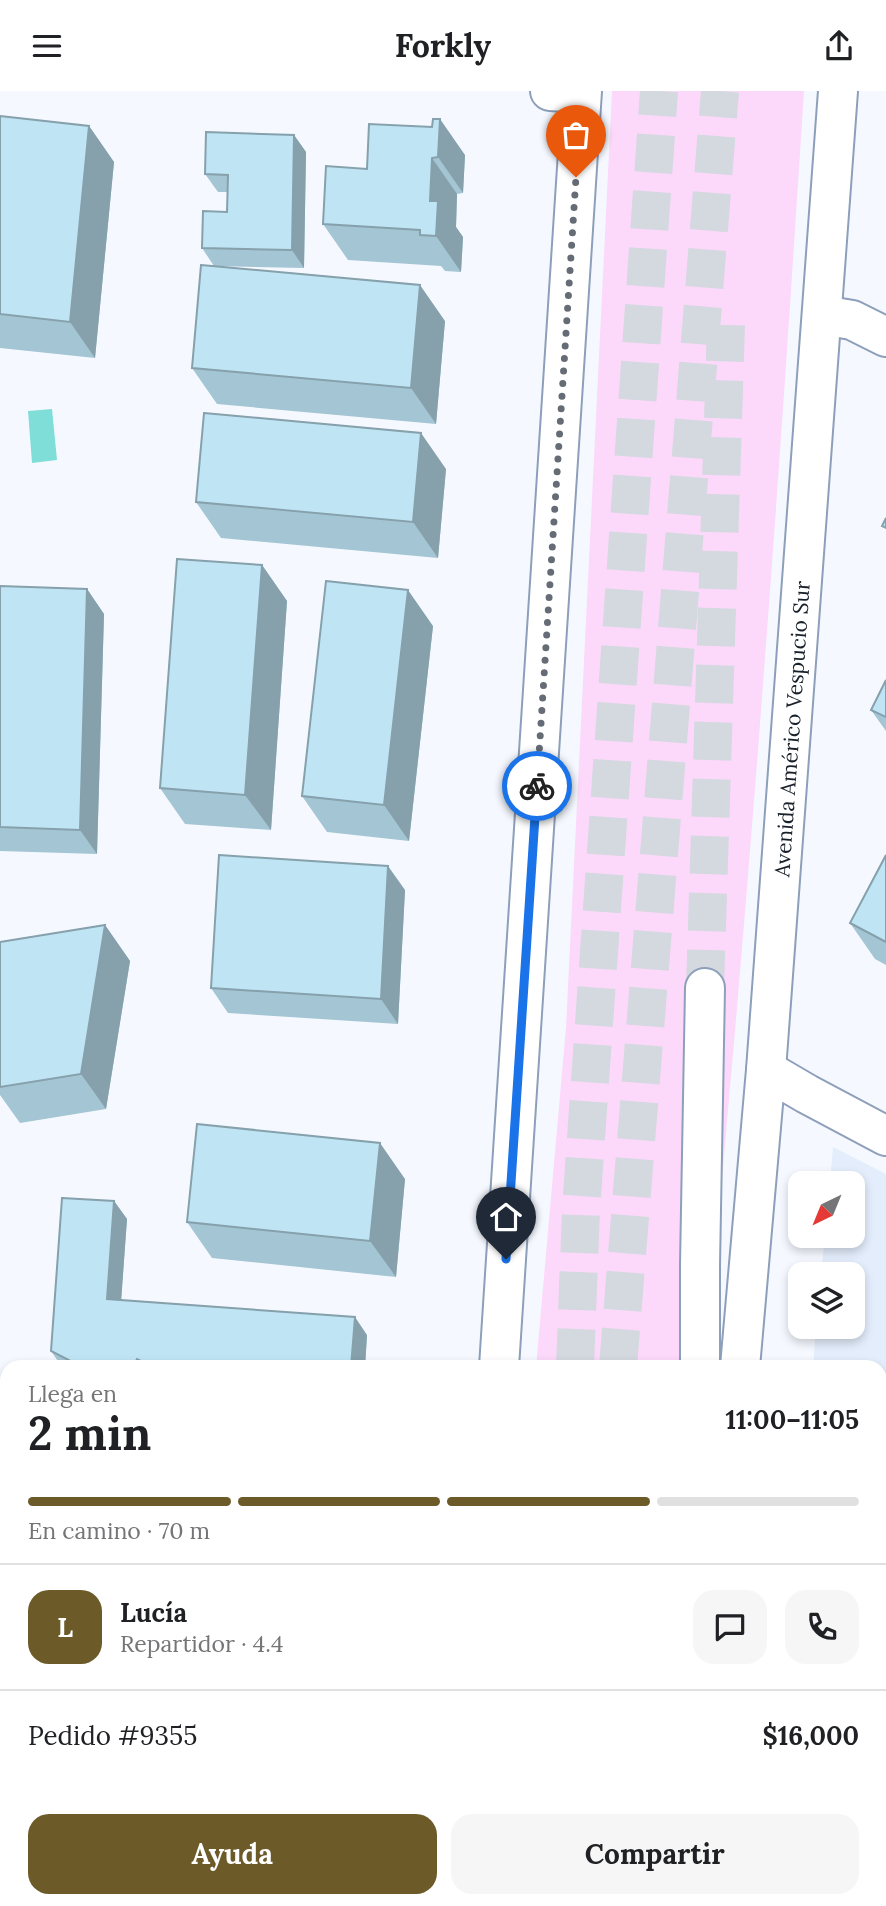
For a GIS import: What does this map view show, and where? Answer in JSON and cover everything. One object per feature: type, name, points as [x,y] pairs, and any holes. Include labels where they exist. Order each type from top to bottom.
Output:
[{"type":"main road","name":"Avenida Américo Vespucio Sur","points":[[741,1360],[766,1070],[838,91]]},
{"type":"main road","points":[[499,1360],[571,92]]},
{"type":"main road","points":[[822,315],[852,320],[886,337]]},
{"type":"main road","points":[[701,1360],[705,988]]},
{"type":"main road","points":[[766,1070],[886,1136]]},
{"type":"shaded area","points":[[612,91],[804,91],[760,729],[705,1360],[537,1360],[566,1027]]},
{"type":"shaded area","points":[[833,1147],[886,1174],[886,1360],[814,1360],[815,1339],[865,1339],[865,1262],[822,1262],[824,1248],[865,1248],[865,1171],[831,1171]]},
{"type":"water","points":[[52,409],[57,460],[32,463],[28,411]]},
{"type":"building","points":[[0,116],[89,126],[70,322],[0,314]]},
{"type":"building","points":[[433,119],[440,119],[438,157],[432,158],[430,201],[438,201],[436,236],[420,235],[420,230],[323,224],[326,166],[367,169],[369,124],[432,127]]},
{"type":"building","points":[[206,132],[294,135],[292,250],[202,248],[203,211],[227,212],[228,175],[205,174]]},
{"type":"building","points":[[201,265],[420,285],[411,388],[192,368]]},
{"type":"building","points":[[204,413],[421,433],[413,522],[196,502]]},
{"type":"building","points":[[177,559],[262,565],[245,795],[160,788]]},
{"type":"building","points":[[326,581],[408,590],[384,805],[302,796]]},
{"type":"building","points":[[0,586],[87,589],[80,830],[0,827]]},
{"type":"building","points":[[886,680],[886,717],[871,710]]},
{"type":"building","points":[[219,855],[388,866],[381,999],[211,988]]},
{"type":"building","points":[[886,855],[886,942],[850,923]]},
{"type":"building","points":[[105,925],[81,1074],[0,1087],[0,942]]},
{"type":"building","points":[[197,1124],[380,1143],[370,1241],[187,1222]]},
{"type":"building","points":[[62,1198],[114,1201],[107,1299],[355,1317],[352,1360],[68,1360],[51,1351]]},
{"type":"tunnel","points":[[575,1360],[581,1210],[659,91]]},
{"type":"tunnel","points":[[619,1360],[720,91]]},
{"type":"tunnel","points":[[705,988],[726,325]]},
{"type":"way so far","points":[[537,786],[576,177]]},
{"type":"route","points":[[506,1259],[537,786]]}]
